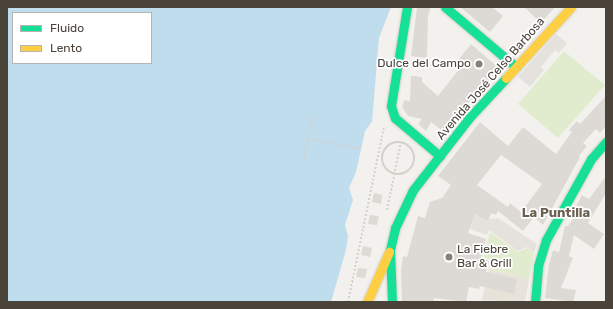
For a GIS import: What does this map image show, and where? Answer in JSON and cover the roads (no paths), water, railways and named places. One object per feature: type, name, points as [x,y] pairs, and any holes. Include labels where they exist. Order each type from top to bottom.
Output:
[{"type":"street","points":[[408,7],[391,106],[395,118],[440,156]]},
{"type":"street","points":[[445,7],[516,67]]},
{"type":"street","name":"Avenida José Celso Barbosa","points":[[392,302],[390,250],[395,228],[413,190],[470,118],[571,7]]},
{"type":"street","points":[[535,302],[538,266],[546,240],[591,159],[606,142]]},
{"type":"street","points":[[367,302],[390,250]]},
{"type":"street","points":[[382,302],[390,250]]},
{"type":"water","points":[[7,7],[391,7],[379,38],[372,122],[365,131],[356,172],[349,188],[353,200],[345,225],[348,236],[346,250],[331,302],[7,302]]},
{"type":"place","name":"Dulce del Campo","points":[[479,64]]},
{"type":"place","name":"La Fiebre Bar & Grill","points":[[449,257]]},
{"type":"district","name":"La Puntilla","points":[[556,213]]}]
